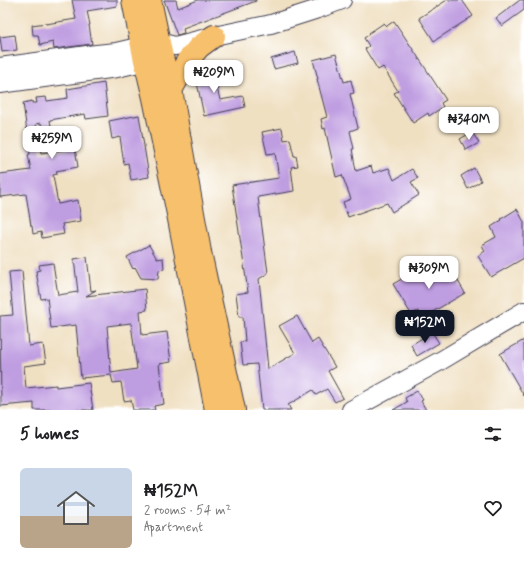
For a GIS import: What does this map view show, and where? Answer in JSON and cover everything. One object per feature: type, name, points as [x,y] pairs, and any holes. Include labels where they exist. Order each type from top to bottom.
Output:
[{"type":"main road","points":[[134,0],[157,50],[171,90],[200,252],[234,410]]},
{"type":"main road","points":[[150,0],[157,50],[156,105],[216,410]]},
{"type":"main road","points":[[171,90],[188,60],[199,47],[214,36]]},
{"type":"street","points":[[0,84],[117,68],[157,50],[271,24],[342,0]]},
{"type":"street","points":[[0,67],[87,55],[157,50]]},
{"type":"street","points":[[351,410],[442,360],[524,311]]},
{"type":"building","points":[[72,0],[117,0],[117,6],[87,11],[92,44],[54,49],[53,42],[40,45],[38,35],[33,35],[32,25],[76,19]]},
{"type":"building","points":[[164,0],[176,0],[178,8],[198,0],[256,1],[183,28],[184,33],[177,35]]},
{"type":"building","points":[[447,0],[462,0],[473,16],[434,41],[419,18]]},
{"type":"building","points":[[520,0],[524,0],[524,10],[502,26],[496,18]]},
{"type":"building","points":[[394,21],[446,100],[441,103],[443,107],[429,116],[428,113],[413,123],[394,93],[398,91],[383,67],[378,70],[365,49],[369,46],[364,38],[370,34],[369,33],[384,23],[387,26]]},
{"type":"building","points":[[15,35],[17,50],[2,52],[0,37]]},
{"type":"building","points":[[295,52],[298,63],[274,69],[271,59]]},
{"type":"building","points":[[336,54],[344,82],[351,80],[354,93],[350,94],[358,128],[350,131],[354,149],[352,149],[356,171],[371,166],[373,173],[389,168],[394,180],[412,169],[418,178],[411,182],[419,195],[392,212],[387,203],[348,217],[343,202],[351,199],[342,175],[336,177],[325,128],[323,129],[321,119],[327,117],[313,60]]},
{"type":"building","points":[[198,67],[212,67],[220,100],[243,96],[245,107],[204,116],[196,78],[200,77],[197,69]]},
{"type":"building","points":[[104,83],[108,116],[86,119],[85,114],[50,120],[51,126],[42,128],[41,123],[36,124],[41,153],[75,148],[78,167],[56,171],[57,174],[53,175],[58,204],[78,200],[81,221],[62,224],[64,234],[42,238],[41,232],[33,234],[26,194],[0,197],[0,174],[31,170],[28,155],[30,154],[23,103],[32,101],[32,103],[37,103],[36,98],[46,97],[47,101],[68,98],[67,89]]},
{"type":"building","points":[[139,115],[149,177],[131,180],[128,163],[124,164],[120,137],[112,139],[109,121]]},
{"type":"building","points":[[282,128],[284,140],[290,139],[298,166],[291,167],[294,191],[258,197],[268,273],[259,279],[268,369],[295,353],[279,326],[297,316],[312,343],[318,339],[335,367],[328,371],[343,398],[335,402],[327,389],[316,395],[313,390],[288,405],[291,410],[262,410],[257,364],[243,365],[240,342],[245,341],[243,317],[239,317],[236,294],[248,292],[232,185],[279,178],[275,153],[267,154],[262,132]]},
{"type":"building","points":[[472,132],[479,143],[466,150],[460,139]]},
{"type":"building","points":[[474,168],[481,181],[468,189],[461,176]]},
{"type":"building","points":[[517,209],[524,222],[524,258],[491,277],[478,256],[485,251],[482,245],[496,237],[491,227]]},
{"type":"building","points":[[149,245],[157,259],[163,258],[164,269],[159,270],[158,279],[141,278],[135,267],[133,269],[127,257]]},
{"type":"building","points":[[87,257],[91,291],[96,290],[86,296],[145,289],[147,310],[140,311],[142,335],[167,332],[171,362],[159,364],[164,404],[154,406],[155,410],[133,410],[131,400],[124,401],[121,382],[113,383],[111,375],[81,378],[76,325],[51,328],[47,298],[41,299],[36,271],[40,270],[39,265],[53,263],[58,295],[78,292],[74,259]],"holes":[[[131,323],[137,369],[111,373],[107,326]]]},
{"type":"building","points":[[448,264],[465,293],[422,318],[418,311],[411,314],[393,284],[421,268],[427,277]]},
{"type":"building","points":[[22,271],[29,346],[43,344],[46,363],[24,366],[26,388],[56,385],[56,387],[89,383],[93,410],[34,410],[34,403],[1,406],[0,316],[13,315],[9,272]]},
{"type":"building","points":[[432,332],[439,343],[417,356],[411,345]]},
{"type":"building","points":[[524,340],[524,396],[500,354]]},
{"type":"building","points":[[417,391],[423,400],[421,401],[426,410],[393,410],[407,402],[405,398]]}]
